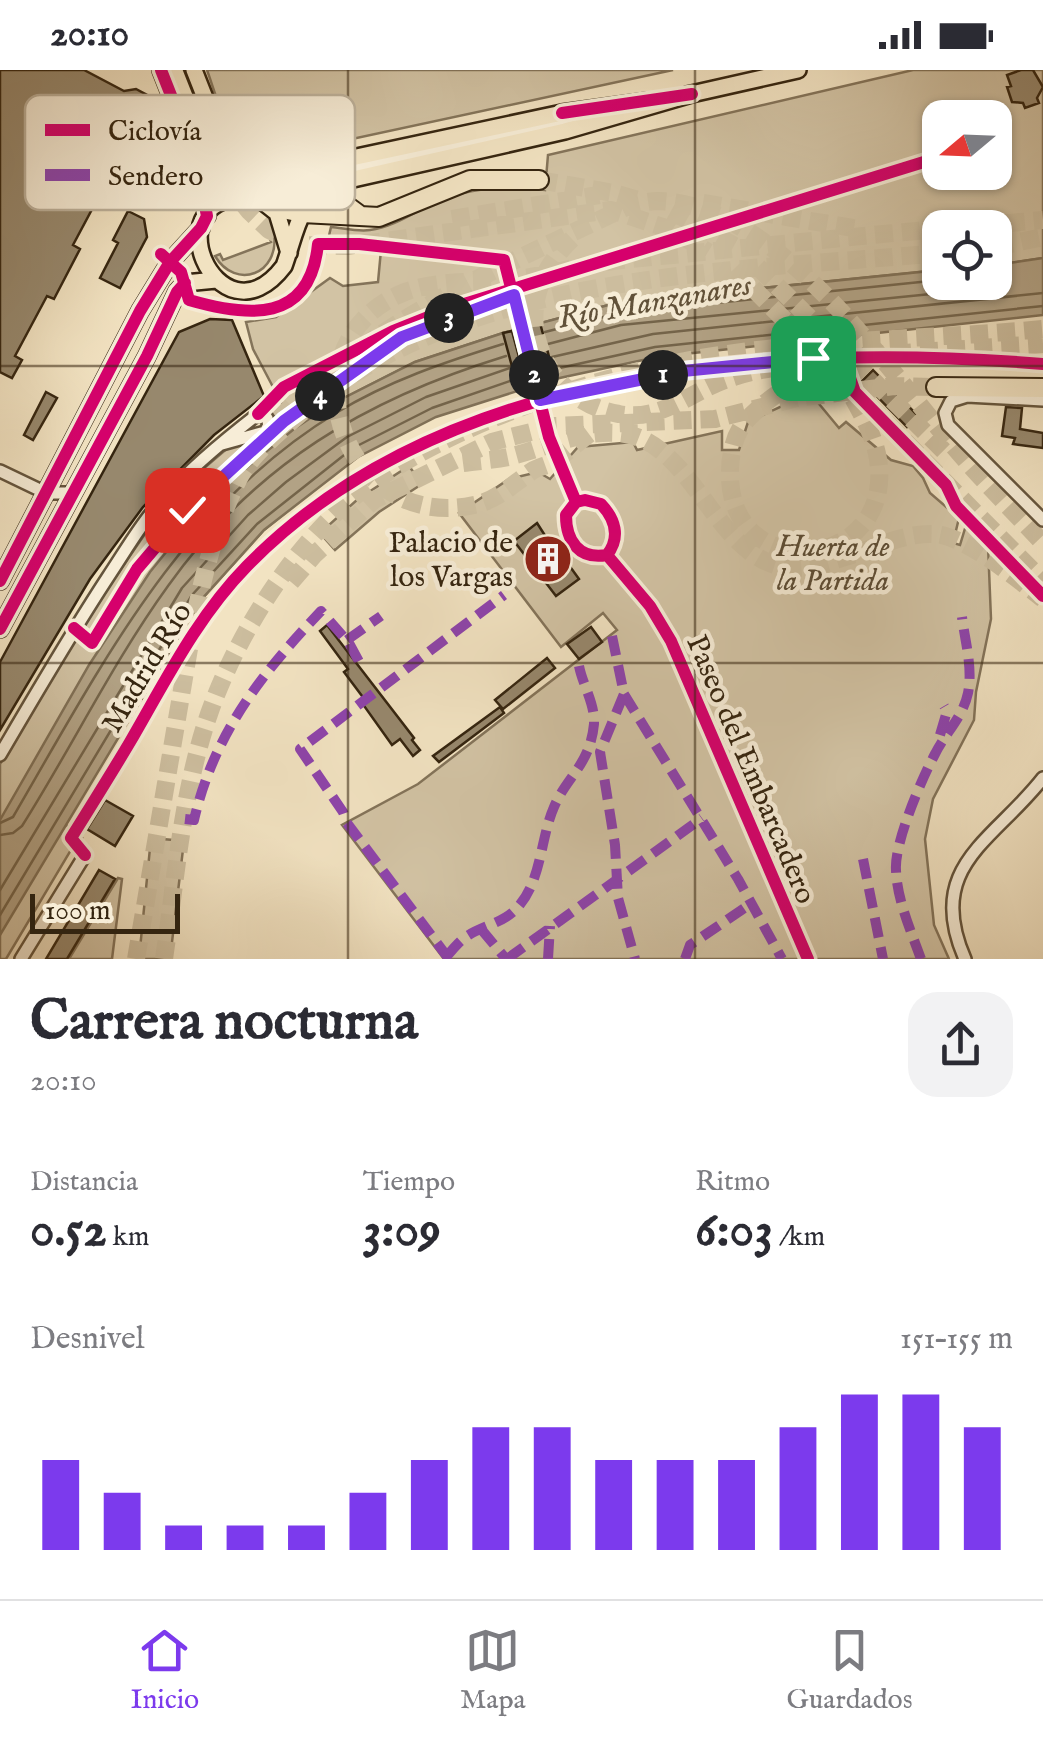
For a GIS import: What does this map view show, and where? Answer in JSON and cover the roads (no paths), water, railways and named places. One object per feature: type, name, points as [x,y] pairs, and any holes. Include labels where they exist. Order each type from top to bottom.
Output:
[{"type":"highway","points":[[173,70],[183,95]]},
{"type":"highway","points":[[183,70],[193,95]]},
{"type":"highway","points":[[295,210],[363,217],[395,213],[470,180],[539,180]]},
{"type":"highway","points":[[353,210],[363,217]]},
{"type":"highway","points":[[936,387],[1043,388]]},
{"type":"main road","points":[[161,70],[171,95]]},
{"type":"main road","points":[[194,70],[204,95]]},
{"type":"main road","points":[[355,170],[562,113],[692,94],[798,70]]},
{"type":"main road","points":[[202,210],[199,251],[216,280]]},
{"type":"main road","points":[[0,581],[140,311],[170,262],[218,210]]},
{"type":"main road","points":[[273,210],[280,219],[289,253]]},
{"type":"main road","points":[[0,629],[147,356],[176,292],[185,282],[216,280],[236,288],[265,284],[280,272],[302,212]]},
{"type":"street","points":[[514,295],[549,437],[576,502]]},
{"type":"street","points":[[1043,400],[1007,396],[955,398],[946,408],[948,425],[1043,520]]},
{"type":"street","points":[[0,755],[74,628],[138,531],[166,494],[222,444]]},
{"type":"street","points":[[0,471],[46,493],[72,493]]},
{"type":"street","points":[[576,502],[601,504],[614,521],[614,543],[607,555],[590,556],[569,539],[566,515],[576,502]]},
{"type":"street","name":"Paseo del Embarcadero","points":[[607,555],[650,606],[671,642],[808,959]]},
{"type":"street","points":[[964,959],[951,925],[950,898],[962,870],[1000,820],[1043,778]]},
{"type":"street","points":[[21,959],[84,855]]},
{"type":"water","name":"Río Manzanares","points":[[1043,258],[1043,315],[657,357],[555,379],[436,417],[358,457],[264,530],[201,600],[0,935],[0,820],[89,665],[150,572],[192,520],[224,486],[330,405],[415,362],[503,333],[616,303],[922,272],[922,300],[1012,300],[1012,263]]},
{"type":"tunnel","points":[[186,70],[195,95]]},
{"type":"tunnel","points":[[539,180],[641,201]]},
{"type":"tunnel","points":[[452,219],[599,195]]},
{"type":"tunnel","points":[[279,419],[357,351],[443,297],[628,206],[658,201],[702,209],[745,229],[786,259],[862,335],[966,460],[1043,543]]},
{"type":"tunnel","points":[[703,203],[859,229]]},
{"type":"tunnel","points":[[248,210],[269,230],[299,245],[348,246],[611,210],[672,230],[708,252]]},
{"type":"tunnel","points":[[671,211],[740,249]]},
{"type":"tunnel","points":[[1012,223],[1043,220]]},
{"type":"tunnel","points":[[589,434],[553,462],[532,471],[491,499],[474,505],[427,506],[389,491],[360,463],[342,428],[336,389],[344,350],[367,316],[405,292],[419,288],[525,278],[630,259],[922,231]]},
{"type":"tunnel","points":[[1012,243],[1043,237]]},
{"type":"tunnel","points":[[572,239],[554,259],[537,295],[534,321],[540,350],[555,376],[577,397],[619,414],[648,414],[725,380],[773,368],[877,355],[1043,344]]},
{"type":"tunnel","points":[[136,959],[188,653],[215,536],[243,471],[283,429],[366,367],[440,331],[520,305],[604,287],[690,275],[922,254]]},
{"type":"tunnel","points":[[758,267],[949,456]]},
{"type":"tunnel","points":[[734,269],[1043,581]]},
{"type":"tunnel","points":[[164,959],[192,774],[209,714],[233,656],[266,599],[305,545],[349,501],[382,476],[503,414],[591,384],[674,363],[765,349],[1043,329]]},
{"type":"tunnel","points":[[824,361],[753,413],[741,427],[733,446],[730,472],[736,509],[754,534],[780,548],[810,551],[838,543],[862,525],[877,497],[876,450],[848,389]]},
{"type":"tunnel","points":[[291,582],[315,554],[374,500],[492,442],[554,426],[715,419],[797,398],[894,386],[936,387]]},
{"type":"tunnel","points":[[463,463],[508,457],[590,434],[619,433],[644,440],[665,454],[735,538],[755,555],[778,566],[812,566],[899,539],[933,534],[975,550],[1043,599]]},
{"type":"place","name":"Palacio de los Vargas","points":[[548,559]]},
{"type":"park label","name":"Huerta de la Partida","points":[[833,563]]}]
